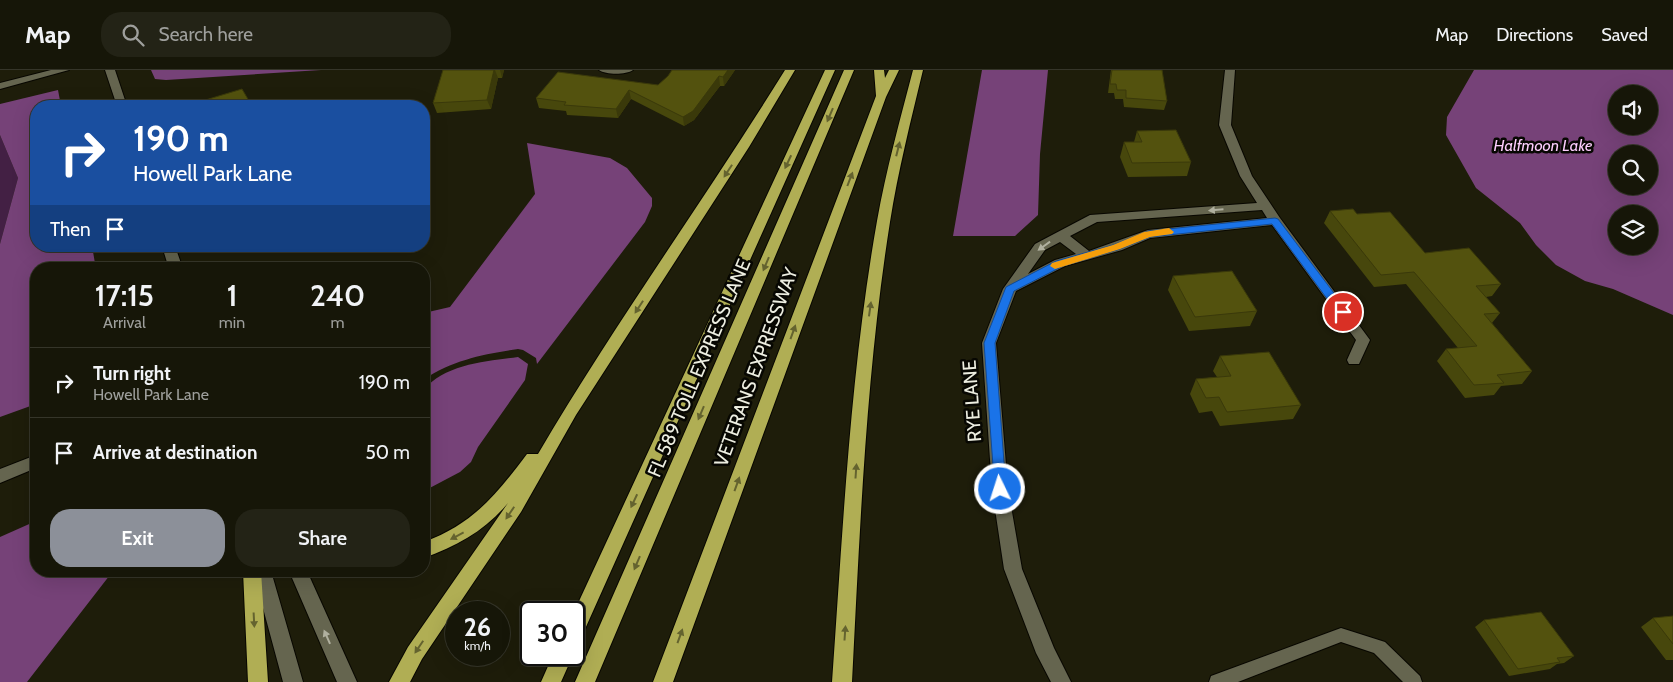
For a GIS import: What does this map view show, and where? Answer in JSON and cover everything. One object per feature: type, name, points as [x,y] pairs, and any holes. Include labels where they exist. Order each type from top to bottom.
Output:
[{"type":"highway","points":[[399,682],[415,653],[515,507],[571,411],[743,147],[790,70]]},
{"type":"highway","points":[[585,608],[830,70]]},
{"type":"highway","name":"FL 589 TOLL EXPRESS LANE","points":[[585,682],[849,70]]},
{"type":"highway","points":[[879,70],[881,97]]},
{"type":"highway","name":"VETERANS EXPRESSWAY","points":[[663,682],[881,97],[894,70]]},
{"type":"highway","points":[[842,682],[858,440],[868,325],[880,238],[893,172],[918,70]]},
{"type":"highway","points":[[430,548],[454,538],[482,521],[500,503],[571,411]]},
{"type":"highway","points":[[252,577],[258,682]]},
{"type":"highway","points":[[551,682],[558,666]]},
{"type":"street","points":[[0,86],[64,70]]},
{"type":"street","points":[[110,70],[120,100]]},
{"type":"street","points":[[1230,70],[1225,126],[1246,176],[1264,206],[1363,340],[1354,360]]},
{"type":"street","name":"RYE LANE","points":[[1061,682],[1046,653],[1012,569],[1000,489],[989,343],[1010,289],[1040,247],[1094,218],[1264,206]]},
{"type":"street","points":[[1135,215],[1148,234]]},
{"type":"street","points":[[1010,289],[1060,263],[1117,247],[1148,234],[1275,221]]},
{"type":"street","points":[[1061,236],[1086,255]]},
{"type":"street","points":[[0,476],[30,464]]},
{"type":"street","points":[[264,577],[293,682]]},
{"type":"street","points":[[301,577],[347,682]]},
{"type":"lane","points":[[603,70],[629,70]]},
{"type":"lane","points":[[1217,682],[1341,635],[1379,648],[1414,682]]},
{"type":"shaded area","points":[[0,135],[18,178],[0,244]]},
{"type":"water","points":[[151,70],[321,70],[166,80],[155,79]]},
{"type":"water","points":[[982,70],[1048,70],[1040,154],[1038,215],[1015,236],[953,236]]},
{"type":"water","name":"Halfmoon Lake","points":[[1474,70],[1673,70],[1673,315],[1613,289],[1585,281],[1556,265],[1536,245],[1520,223],[1476,188],[1446,135],[1447,117]]},
{"type":"water","points":[[58,90],[60,100],[30,100],[30,252],[93,252],[95,262],[30,262],[30,406],[0,417],[0,244],[18,178],[0,135],[0,104]]},
{"type":"water","points":[[527,143],[610,158],[627,168],[652,198],[652,206],[645,222],[537,364],[536,358],[518,349],[458,362],[430,375],[430,312],[450,307],[535,194]]},
{"type":"water","points":[[518,357],[528,364],[525,380],[478,447],[471,462],[460,472],[430,488],[430,384],[443,374],[480,362]]},
{"type":"water","points":[[30,524],[30,577],[108,577],[27,682],[0,682],[0,537]]},
{"type":"building","points":[[443,70],[494,70],[487,100],[433,103]]},
{"type":"building","points":[[672,70],[728,70],[723,77],[719,76],[693,111],[683,117],[629,90],[616,109],[564,105],[566,102],[536,98],[558,72],[658,85]]},
{"type":"building","points":[[1112,70],[1162,70],[1167,101],[1126,98],[1126,90],[1117,90],[1116,84],[1110,84]]},
{"type":"building","points":[[242,89],[248,100],[205,100]]},
{"type":"building","points":[[1176,130],[1191,162],[1132,163],[1124,142],[1142,142],[1137,131]]},
{"type":"building","points":[[1353,209],[1357,214],[1390,212],[1425,253],[1469,248],[1501,284],[1476,286],[1500,313],[1484,314],[1532,371],[1497,375],[1504,383],[1474,385],[1446,349],[1477,346],[1414,272],[1381,275],[1330,211]]},
{"type":"building","points":[[1232,271],[1257,311],[1195,317],[1173,276]]},
{"type":"building","points":[[1269,352],[1301,405],[1227,412],[1219,397],[1206,398],[1196,379],[1231,376],[1220,356]]},
{"type":"building","points":[[1541,612],[1574,656],[1557,658],[1560,662],[1518,669],[1484,620]]},
{"type":"building","points":[[1673,616],[1673,644],[1653,618]]},
{"type":"slow traffic","points":[[1055,266],[1117,247],[1148,234],[1169,232]]},
{"type":"route","points":[[1000,489],[989,343],[1010,289],[1026,280],[1060,263],[1117,247],[1148,234],[1275,221],[1343,312]]}]
